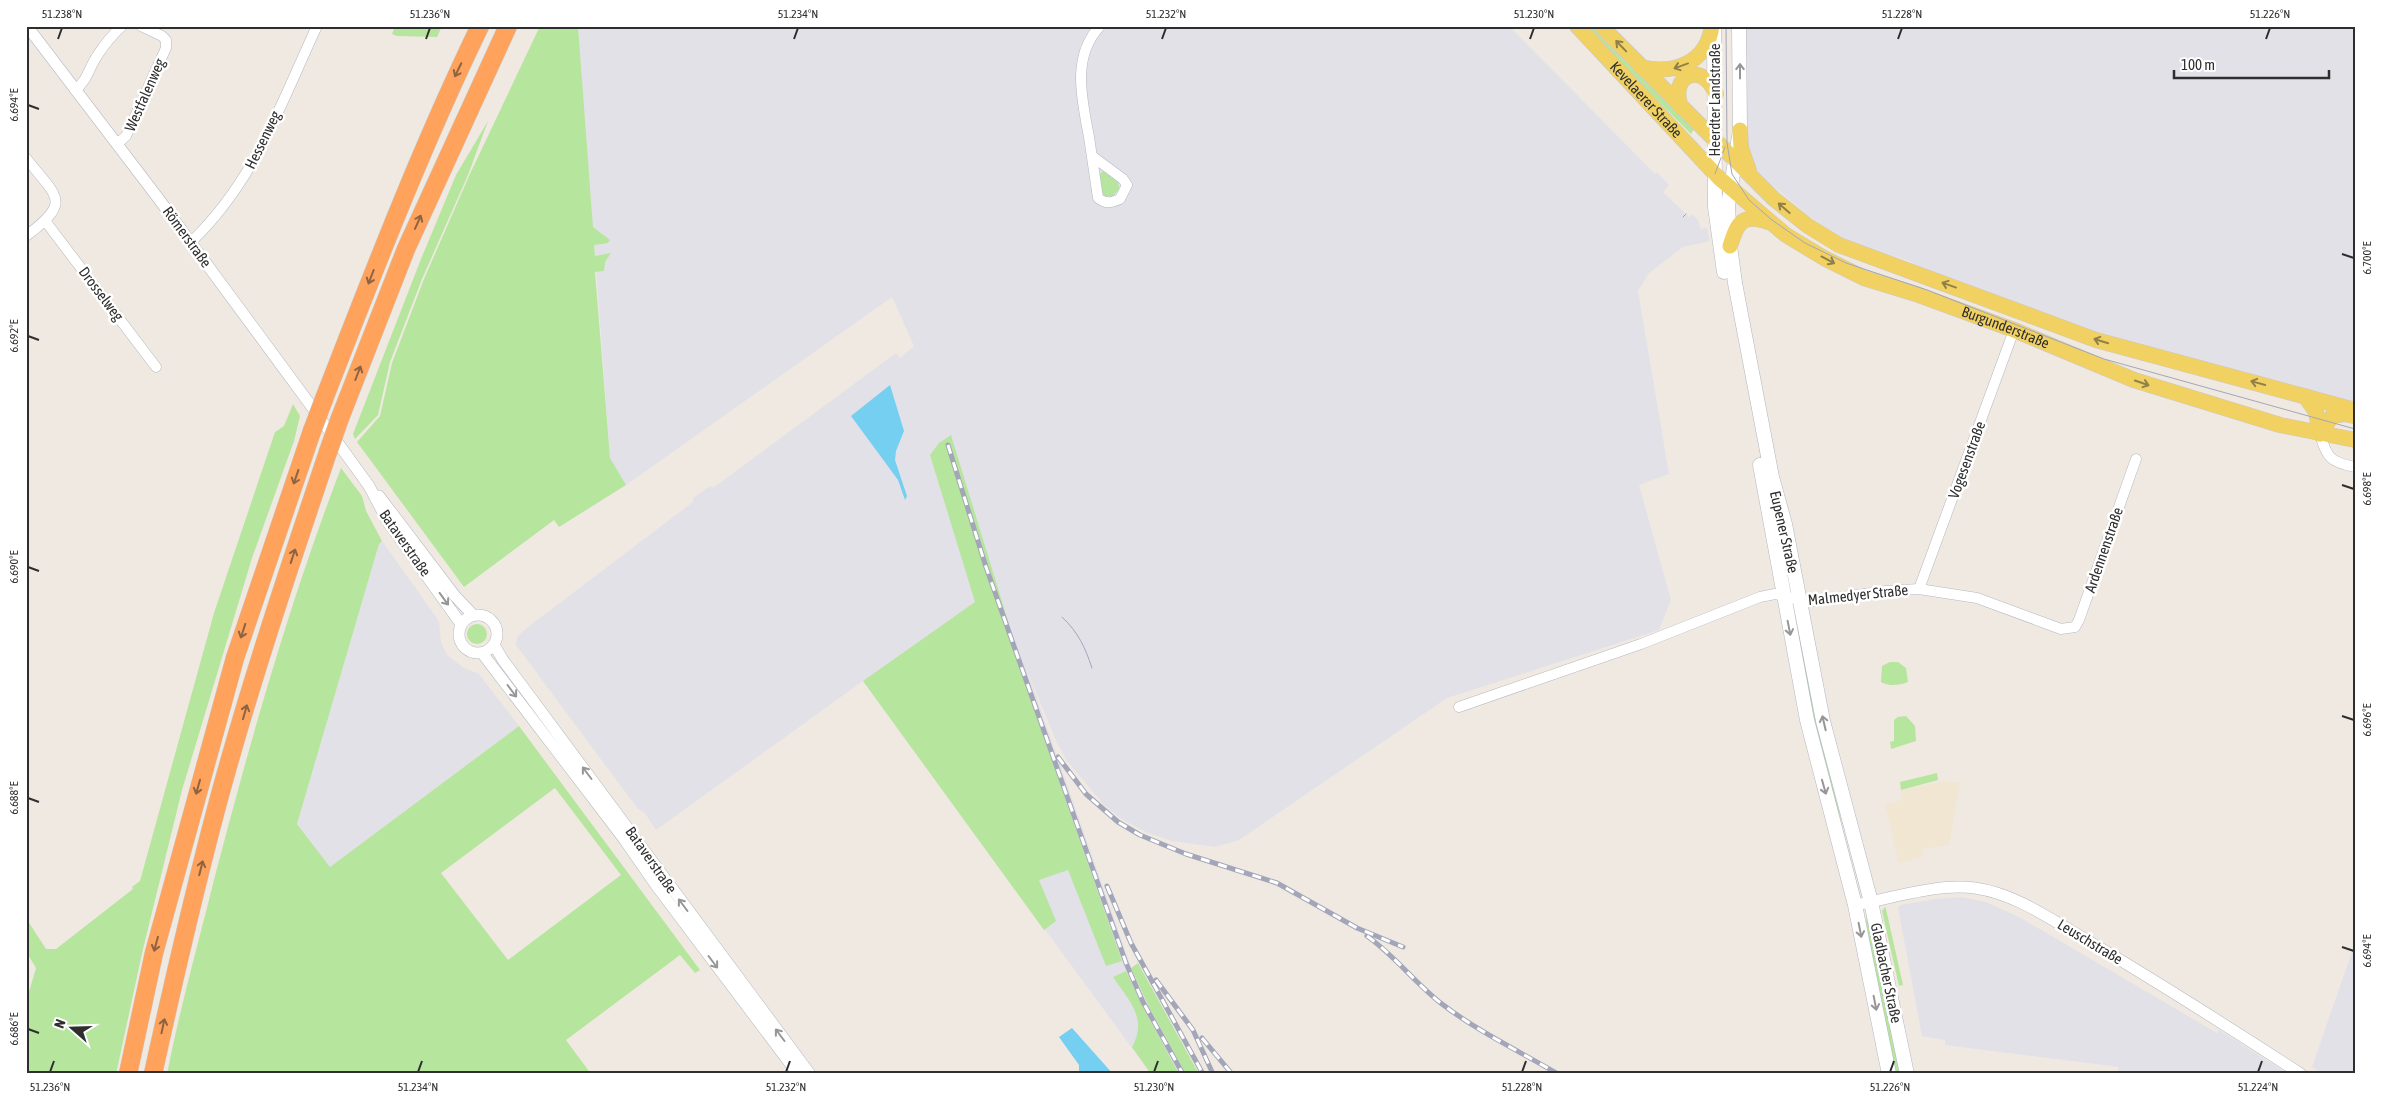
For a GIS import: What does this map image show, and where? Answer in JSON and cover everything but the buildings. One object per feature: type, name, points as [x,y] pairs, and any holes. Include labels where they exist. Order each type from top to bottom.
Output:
[{"type":"highway","points":[[128,1074],[154,953],[219,712],[259,583],[324,398],[389,233],[450,88],[480,26]]},
{"type":"highway","points":[[153,1074],[178,958],[219,800],[262,654],[335,451],[340,418],[406,249],[508,26]]},
{"type":"main road","name":"Kevelaerer Straße","points":[[1577,26],[1715,174]]},
{"type":"main road","name":"Kevelaerer Straße","points":[[1602,26],[1734,160]]},
{"type":"main road","name":"Heerdter Landstraße","points":[[1713,26],[1716,94],[1715,174]]},
{"type":"main road","points":[[1641,66],[1654,70],[1670,70],[1690,63],[1706,47],[1713,26]]},
{"type":"main road","name":"Heerdter Landstraße","points":[[1730,188],[1740,130],[1739,26]]},
{"type":"main road","points":[[1681,108],[1678,92],[1679,86],[1688,76],[1700,75],[1705,78],[1716,94]]},
{"type":"main road","points":[[1740,130],[1741,148],[1751,177]]},
{"type":"main road","name":"Burgunderstraße","points":[[1734,160],[1790,214],[1839,245],[1860,254],[1920,274],[2096,340],[2355,410]]},
{"type":"main road","name":"Burgunderstraße","points":[[1715,174],[1770,222],[1804,247],[1846,270],[2014,330],[2134,380],[2246,415],[2320,434],[2355,440]]},
{"type":"main road","name":"Eupener Straße","points":[[1715,174],[1716,218],[1722,260],[1783,596],[1807,720],[1848,875]]},
{"type":"main road","name":"Eupener Straße","points":[[1730,188],[1728,218],[1730,246],[1772,477],[1784,524],[1828,739],[1864,872]]},
{"type":"main road","points":[[1730,246],[1736,227],[1742,222],[1749,218],[1758,218],[1770,222]]},
{"type":"main road","points":[[2305,396],[2312,403],[2316,412],[2320,434]]},
{"type":"main road","points":[[2320,434],[2332,416],[2344,414],[2355,416]]},
{"type":"main road","name":"Gladbacher Straße","points":[[1864,872],[1907,1074]]},
{"type":"main road","name":"Gladbacher Straße","points":[[1848,875],[1856,906],[1889,1074]]},
{"type":"street","name":"Römerstraße","points":[[27,26],[190,242],[335,451]]},
{"type":"street","points":[[76,90],[84,83],[97,55],[103,50],[108,38],[122,26]]},
{"type":"street","name":"Westfalenweg","points":[[117,144],[126,136],[166,48],[166,40],[162,36],[141,26]]},
{"type":"street","name":"Hessenweg","points":[[190,242],[219,214],[248,172],[317,26]]},
{"type":"street","points":[[1092,156],[1123,179],[1127,185],[1120,199],[1104,202],[1098,198],[1080,88],[1081,68],[1092,35],[1100,26]]},
{"type":"street","points":[[26,158],[54,194],[56,203],[55,210],[46,222],[26,236]]},
{"type":"street","name":"Drosselweg","points":[[46,222],[156,367]]},
{"type":"street","name":"Vogesenstraße","points":[[1919,589],[2014,330]]},
{"type":"street","points":[[2320,434],[2328,456],[2334,462],[2355,467]]},
{"type":"street","name":"Bataverstraße","points":[[335,451],[382,498],[455,596],[472,615],[481,615],[494,623],[496,637],[494,644],[503,660],[810,1074]]},
{"type":"street","name":"Ardennenstraße","points":[[2061,629],[2075,627],[2080,620],[2136,459]]},
{"type":"street","name":"Bataverstraße","points":[[369,486],[388,522],[461,624],[459,639],[463,646],[474,653],[482,653],[614,825],[658,888],[798,1074]]},
{"type":"street","name":"Malmedyer Straße","points":[[1783,596],[1808,602],[1886,590],[1919,589],[1977,598],[2061,629]]},
{"type":"street","name":"Eupener Straße","points":[[1458,707],[1641,644],[1760,597],[1775,594],[1783,596]]},
{"type":"street","points":[[461,624],[472,615]]},
{"type":"street","points":[[482,653],[494,644]]},
{"type":"street","name":"Leuschstraße","points":[[1856,906],[1960,887],[1990,891],[2007,896],[2024,904],[2172,991],[2301,1074]]},
{"type":"shaded area","points":[[578,26],[1509,26],[1655,174],[1657,172],[1669,185],[1663,192],[1689,217],[1692,214],[1698,220],[1701,229],[1707,228],[1710,241],[1683,247],[1649,273],[1638,291],[1669,474],[1639,485],[1671,600],[1659,630],[1447,698],[1239,840],[1215,847],[1172,841],[1148,833],[1123,820],[1104,805],[1067,761],[1056,741],[1027,670],[1136,981],[1186,1074],[1151,1074],[863,681],[656,830],[644,812],[638,809],[516,645],[517,637],[693,502],[693,498],[710,486],[713,488],[896,353],[900,358],[914,346],[892,297],[626,485],[610,458]]},
{"type":"shaded area","points":[[1743,26],[2355,26],[2355,408],[2128,345],[1937,275],[1909,261],[1853,243],[1832,233],[1770,183],[1756,169],[1747,154]]},
{"type":"shaded area","points":[[382,541],[439,621],[441,642],[447,655],[464,668],[479,674],[519,726],[330,867],[297,824],[379,544]]},
{"type":"shaded area","points":[[1946,781],[1960,783],[1949,845],[1922,849],[1922,857],[1899,863],[1885,804],[1902,800],[1901,790]]},
{"type":"shaded area","points":[[1961,897],[1986,902],[2019,917],[2217,1033],[2219,1030],[2288,1074],[2117,1074],[2119,1067],[1945,1045],[1945,1040],[1922,1036],[1898,908],[1901,905],[1935,899]]},
{"type":"shaded area","points":[[2355,943],[2355,1064],[2351,1074],[2323,1074],[2312,1067]]},
{"type":"green space","points":[[395,26],[442,26],[437,37],[397,36],[392,34]]},
{"type":"green space","points":[[540,26],[578,26],[593,227],[610,240],[608,243],[594,245],[595,256],[611,253],[605,262],[604,271],[595,272],[610,458],[626,485],[559,527],[554,520],[464,587],[357,442],[380,416],[392,363],[424,279],[469,176]]},
{"type":"green space","points":[[1583,26],[1596,26],[1694,129],[1691,134]]},
{"type":"green space","points":[[488,121],[468,175],[422,279],[390,362],[378,415],[355,439],[353,434],[456,175]]},
{"type":"green space","points":[[1103,171],[1118,182],[1119,189],[1113,196],[1104,196],[1102,192],[1099,175]]},
{"type":"green space","points":[[293,404],[300,416],[294,441],[252,558],[182,790],[143,949],[116,1074],[26,1074],[26,1002],[36,968],[26,951],[26,918],[46,949],[56,949],[133,889],[132,887],[140,881],[214,613],[275,432],[284,426]]},
{"type":"green space","points":[[951,435],[1042,732],[1122,961],[1106,966],[1068,870],[1039,880],[1056,921],[1044,930],[863,681],[975,602],[930,455],[939,443]]},
{"type":"green space","points":[[341,468],[362,496],[366,511],[382,541],[379,544],[297,824],[330,867],[519,726],[700,970],[695,973],[680,955],[566,1040],[591,1074],[167,1074],[190,974],[243,773],[272,670],[322,518]],"holes":[[[555,788],[621,875],[508,960],[441,873]]]},
{"type":"green space","points":[[477,624],[484,627],[487,634],[484,641],[477,644],[470,641],[467,634],[470,627]]},
{"type":"green space","points":[[1799,643],[1802,645],[1816,715],[1842,823],[1818,747]]},
{"type":"green space","points":[[1890,662],[1898,662],[1906,668],[1908,682],[1888,685],[1881,682],[1882,666]]},
{"type":"green space","points":[[1906,716],[1915,726],[1916,741],[1891,749],[1890,742],[1894,741],[1894,720],[1898,717]]},
{"type":"green space","points":[[1937,773],[1938,780],[1901,790],[1900,782]]},
{"type":"green space","points":[[1885,907],[1903,985],[1899,986],[1882,911]]},
{"type":"green space","points":[[1867,914],[1902,1074],[1896,1074],[1893,1065],[1866,924]]},
{"type":"green space","points":[[1138,963],[1199,1074],[1186,1074],[1149,1007],[1131,968]]},
{"type":"green space","points":[[1126,971],[1179,1074],[1151,1074],[1132,1047],[1138,1027],[1137,1018],[1130,1002],[1113,977]]},
{"type":"water","points":[[890,385],[904,431],[896,451],[895,460],[907,496],[905,500],[898,480],[851,416]]},
{"type":"water","points":[[1072,1028],[1113,1074],[1079,1074],[1079,1065],[1059,1037]]},
{"type":"tram line","points":[[1726,26],[1727,143],[1732,174],[1749,200],[1772,220],[1805,243],[1846,263],[1927,290],[2104,359],[2355,429]]},
{"type":"tram line","points":[[1715,174],[1725,147]]},
{"type":"tram line","points":[[1683,217],[1686,214]]},
{"type":"tram line","points":[[1062,617],[1080,640],[1092,668]]},
{"type":"railway","points":[[948,445],[986,567],[1126,963],[1143,1002],[1183,1074]]},
{"type":"railway","points":[[1058,757],[1086,794],[1118,822],[1140,835],[1186,854],[1277,883],[1357,928],[1403,947]]},
{"type":"railway","points":[[1107,886],[1131,943],[1203,1074]]},
{"type":"railway","points":[[1367,936],[1387,952],[1432,996],[1455,1014],[1558,1074]]},
{"type":"railway","points":[[1156,980],[1193,1030],[1213,1074]]},
{"type":"railway","points":[[1202,1038],[1232,1074]]}]
